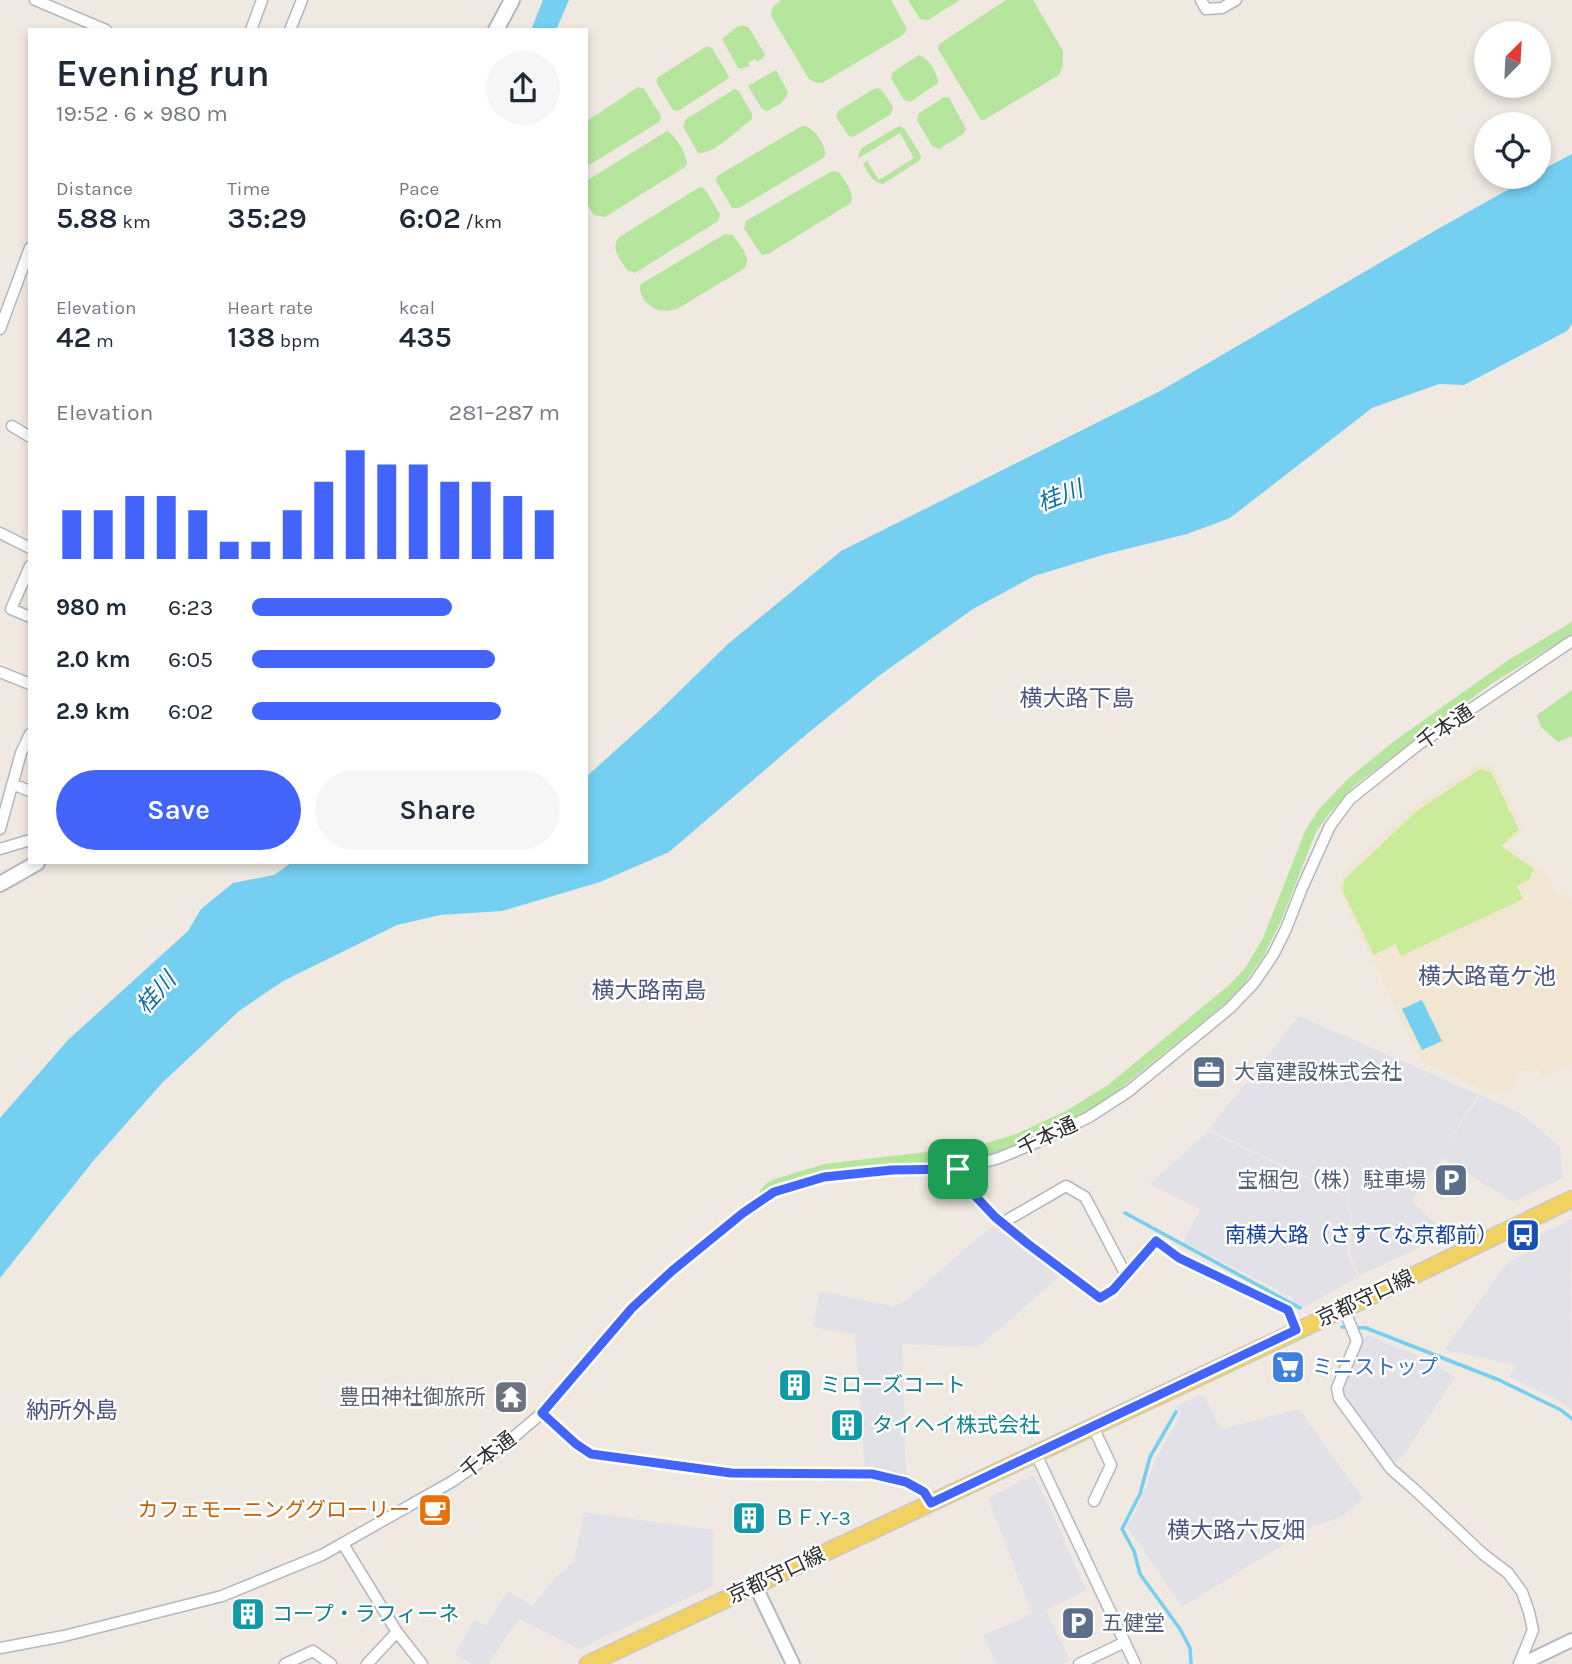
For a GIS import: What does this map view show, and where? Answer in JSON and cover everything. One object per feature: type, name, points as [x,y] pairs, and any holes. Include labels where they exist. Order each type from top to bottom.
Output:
[{"type":"main road","points":[[497,28],[512,0]]},
{"type":"main road","points":[[0,884],[35,864]]},
{"type":"main road","name":"京都守口線","points":[[588,1664],[1296,1330],[1346,1314],[1572,1199]]},
{"type":"street","points":[[35,0],[101,28]]},
{"type":"street","points":[[252,28],[262,0]]},
{"type":"street","points":[[291,28],[303,0]]},
{"type":"street","points":[[1201,0],[1206,9],[1222,8],[1236,0]]},
{"type":"street","points":[[0,329],[28,253]]},
{"type":"street","points":[[12,426],[28,436]]},
{"type":"street","points":[[0,533],[28,547]]},
{"type":"street","points":[[28,571],[11,609],[28,616]]},
{"type":"street","name":"千本通","points":[[0,1648],[64,1636],[222,1597],[343,1544],[453,1481],[502,1447],[542,1413],[632,1308],[672,1271],[743,1213],[774,1192],[824,1177],[892,1170],[958,1169],[999,1158],[1088,1117],[1129,1091],[1230,1008],[1254,983],[1286,929],[1320,845],[1350,799],[1419,744],[1572,641]]},
{"type":"street","points":[[0,672],[28,683]]},
{"type":"street","points":[[0,829],[21,753],[28,738]]},
{"type":"street","points":[[12,783],[28,790]]},
{"type":"street","points":[[0,849],[28,841]]},
{"type":"street","points":[[958,1169],[964,1184],[1002,1223],[1100,1298],[1113,1290],[1156,1241],[1179,1258],[1288,1310],[1296,1330]]},
{"type":"street","points":[[1002,1223],[1066,1186],[1085,1197],[1126,1275]]},
{"type":"street","points":[[1346,1314],[1357,1341],[1337,1388],[1339,1398],[1391,1469],[1483,1554],[1508,1573],[1522,1592],[1530,1612],[1533,1630],[1520,1664]]},
{"type":"street","points":[[542,1413],[591,1454],[731,1473],[872,1474],[906,1482],[924,1492],[931,1503]]},
{"type":"street","points":[[1093,1427],[1111,1465],[1094,1501]]},
{"type":"street","points":[[1036,1454],[1135,1664]]},
{"type":"street","points":[[343,1544],[397,1632],[422,1664]]},
{"type":"street","points":[[755,1585],[793,1664]]},
{"type":"street","points":[[367,1664],[397,1632]]},
{"type":"street","points":[[1520,1664],[1572,1640]]},
{"type":"street","points":[[1079,1664],[1125,1643]]},
{"type":"street","points":[[285,1664],[313,1651],[331,1664]]},
{"type":"shaded area","points":[[1482,763],[1493,766],[1524,830],[1505,845],[1549,875],[1556,895],[1566,894],[1572,904],[1572,1065],[1539,1079],[1539,1069],[1516,1072],[1516,1086],[1495,1095],[1421,1061],[1338,887],[1347,867],[1419,803]]},
{"type":"shaded area","points":[[1299,1016],[1478,1094],[1442,1152],[1480,1095],[1520,1113],[1560,1147],[1563,1178],[1514,1202],[1439,1156],[1442,1159],[1411,1201],[1447,1234],[1359,1276],[1350,1253],[1352,1222],[1348,1197],[1209,1129]]},
{"type":"shaded area","points":[[1208,1131],[1347,1198],[1351,1222],[1347,1254],[1358,1277],[1297,1311],[1291,1297],[1183,1242],[1200,1209],[1150,1184]]},
{"type":"shaded area","points":[[1572,1219],[1572,1409],[1510,1377],[1516,1365],[1444,1350],[1507,1263],[1530,1251],[1536,1244],[1538,1235]]},
{"type":"shaded area","points":[[998,1223],[1060,1276],[981,1347],[902,1344],[906,1476],[890,1471],[865,1470],[855,1335],[813,1327],[820,1291],[892,1306],[905,1301]]},
{"type":"shaded area","points":[[1367,1335],[1428,1360],[1455,1377],[1405,1453],[1394,1464],[1343,1401],[1341,1393],[1342,1384]]},
{"type":"shaded area","points":[[1203,1394],[1221,1429],[1299,1409],[1363,1499],[1343,1516],[1312,1527],[1182,1607],[1127,1526],[1137,1510],[1156,1459],[1181,1415],[1176,1406]]},
{"type":"shaded area","points":[[1033,1475],[1086,1590],[1046,1610],[1070,1660],[1062,1664],[997,1664],[983,1636],[1032,1613],[988,1498]]},
{"type":"shaded area","points":[[584,1512],[713,1530],[713,1586],[579,1649],[519,1619],[488,1664],[473,1664],[455,1655],[474,1620],[486,1626],[508,1591],[532,1606],[557,1576],[574,1562]]},
{"type":"green space","points":[[781,0],[891,0],[907,29],[903,35],[822,83],[816,83],[809,79],[771,16],[772,8]]},
{"type":"green space","points":[[908,0],[960,0],[928,20],[920,19]]},
{"type":"green space","points":[[1006,0],[1033,0],[1063,51],[1063,65],[1059,75],[981,120],[938,49],[939,44]]},
{"type":"green space","points":[[742,25],[749,28],[765,54],[757,62],[755,59],[748,63],[750,66],[740,69],[722,39]]},
{"type":"green space","points":[[707,46],[712,48],[729,78],[678,111],[673,110],[657,84],[657,78]]},
{"type":"green space","points":[[919,55],[932,67],[938,83],[910,102],[904,100],[891,78],[893,72]]},
{"type":"green space","points":[[776,70],[788,92],[782,102],[767,111],[762,109],[748,86]]},
{"type":"green space","points":[[638,87],[644,89],[661,118],[659,122],[588,166],[588,120]]},
{"type":"green space","points":[[878,88],[893,107],[891,114],[853,137],[849,136],[836,117],[838,111]]},
{"type":"green space","points":[[735,89],[739,91],[752,114],[752,119],[718,146],[698,153],[683,126],[686,119]]},
{"type":"green space","points":[[944,97],[950,98],[966,129],[963,134],[939,149],[932,146],[917,120],[919,113]]},
{"type":"green space","points":[[804,126],[819,138],[825,157],[739,208],[732,208],[716,181],[717,176]]},
{"type":"green space","points":[[899,126],[904,128],[921,158],[883,184],[879,183],[871,177],[863,164],[867,161],[879,180],[914,158],[900,133],[859,158],[858,155],[862,148]]},
{"type":"green space","points":[[667,131],[683,150],[687,164],[605,217],[594,215],[588,205],[588,180]]},
{"type":"green space","points":[[832,171],[839,172],[851,191],[851,203],[768,254],[762,255],[744,229],[746,221]]},
{"type":"green space","points":[[700,187],[704,188],[720,214],[718,221],[635,273],[627,270],[615,246],[619,237]]},
{"type":"green space","points":[[725,234],[733,235],[744,251],[747,260],[745,268],[677,309],[659,310],[644,300],[640,292],[641,284]]},
{"type":"green space","points":[[1572,622],[1572,634],[1491,684],[1355,785],[1316,832],[1281,921],[1263,957],[1237,994],[1111,1096],[1072,1121],[994,1156],[825,1174],[770,1190],[757,1198],[767,1183],[824,1164],[977,1146],[1016,1134],[1066,1111],[1108,1085],[1228,986],[1246,967],[1263,938],[1306,829],[1319,809],[1348,779],[1393,742],[1507,661]]},
{"type":"green space","points":[[1572,690],[1572,736],[1558,742],[1541,727],[1537,715]]},
{"type":"green space","points":[[1480,769],[1491,772],[1519,830],[1501,846],[1534,869],[1529,879],[1517,886],[1523,899],[1401,956],[1395,944],[1374,955],[1342,889],[1345,879],[1417,811]]},
{"type":"water","points":[[543,0],[569,0],[557,28],[532,28]]},
{"type":"water","name":"桂川","points":[[1572,154],[1572,324],[1567,331],[1464,385],[1439,384],[1372,408],[1230,518],[1187,534],[1106,554],[1034,576],[973,609],[880,675],[669,852],[600,882],[502,911],[440,915],[397,925],[283,981],[239,1011],[162,1083],[94,1160],[0,1278],[0,1118],[68,1040],[188,931],[201,909],[233,883],[274,875],[290,864],[588,864],[588,775],[728,644],[841,551],[1162,390],[1509,189],[1551,189],[1551,165]]},
{"type":"water","points":[[1422,1000],[1442,1041],[1422,1050],[1402,1009]]},
{"type":"waterway","points":[[1125,1213],[1300,1308]]},
{"type":"waterway","points":[[1342,1327],[1366,1328],[1499,1380],[1561,1410],[1572,1419]]},
{"type":"waterway","points":[[1176,1412],[1150,1457],[1140,1494],[1122,1529],[1134,1551],[1140,1574],[1180,1629],[1190,1648],[1191,1664]]},
{"type":"place","name":"大富建設株式会社","points":[[1209,1072]]},
{"type":"place","name":"宝梱包（株）駐車場","points":[[1451,1180]]},
{"type":"place","name":"南横大路（さすてな京都前）","points":[[1523,1235]]},
{"type":"place","name":"ミニストップ","points":[[1288,1367]]},
{"type":"place","name":"ミローズコート","points":[[795,1385]]},
{"type":"place","name":"豊田神社御旅所","points":[[511,1397]]},
{"type":"place","name":"タイヘイ株式会社","points":[[847,1425]]},
{"type":"place","name":"カフェモーニンググローリー","points":[[435,1510]]},
{"type":"place","name":"ＢＦ.Y-3","points":[[749,1518]]},
{"type":"place","name":"コープ・ラフィーネ","points":[[248,1614]]},
{"type":"place","name":"五健堂","points":[[1078,1623]]},
{"type":"district","name":"横大路下島","points":[[1077,698]]},
{"type":"district","name":"横大路竜ケ池","points":[[1487,976]]},
{"type":"district","name":"横大路南島","points":[[649,990]]},
{"type":"district","name":"納所外島","points":[[72,1410]]},
{"type":"district","name":"横大路六反畑","points":[[1236,1530]]},
{"type":"route","points":[[958,1169],[964,1184],[995,1217],[1100,1298],[1113,1290],[1156,1241],[1179,1258],[1288,1310],[1296,1330],[931,1503],[924,1492],[906,1482],[872,1474],[731,1473],[591,1454],[542,1413],[632,1308],[672,1271],[743,1213],[774,1192],[824,1177],[892,1170],[958,1169]]}]
